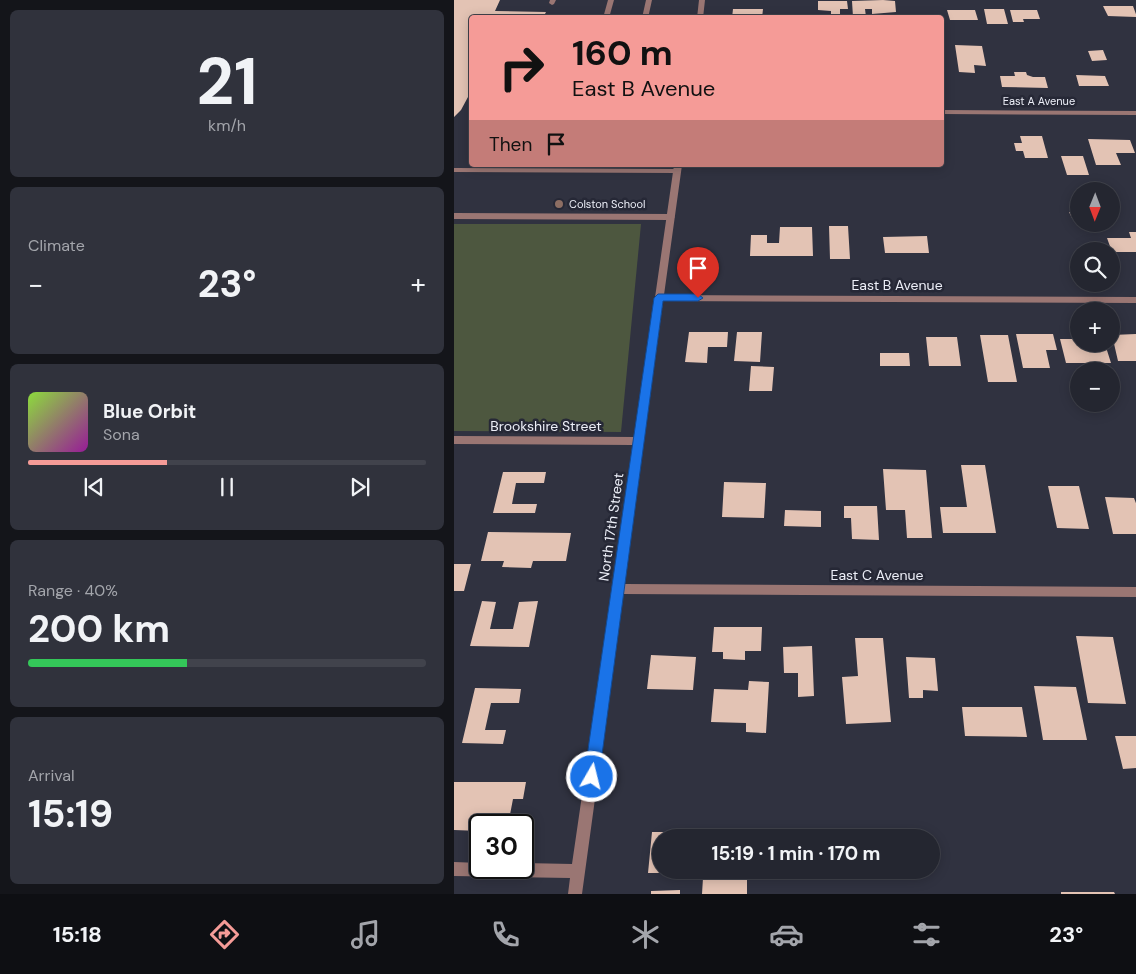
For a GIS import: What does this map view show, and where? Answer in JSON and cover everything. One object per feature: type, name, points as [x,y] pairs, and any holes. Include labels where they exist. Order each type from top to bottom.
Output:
[{"type":"street","points":[[607,15],[611,0]]},
{"type":"street","points":[[646,15],[649,0]]},
{"type":"street","points":[[700,15],[702,0]]},
{"type":"street","name":"East A Avenue","points":[[944,112],[1136,113]]},
{"type":"street","points":[[454,170],[678,168]]},
{"type":"street","name":"North 17th Street","points":[[576,894],[617,589],[678,168]]},
{"type":"street","points":[[454,216],[671,217]]},
{"type":"street","name":"East B Avenue","points":[[658,298],[1136,300]]},
{"type":"street","name":"Brookshire Street","points":[[454,440],[638,441]]},
{"type":"street","name":"East C Avenue","points":[[617,589],[1136,592]]},
{"type":"street","points":[[454,869],[579,871]]},
{"type":"green space","points":[[454,224],[641,224],[621,432],[454,431]]},
{"type":"building","points":[[454,0],[500,0],[495,11],[546,12],[544,15],[469,15],[469,97],[454,117]]},
{"type":"building","points":[[818,1],[847,1],[848,9],[840,9],[840,14],[831,14],[831,11],[818,10]]},
{"type":"building","points":[[852,1],[895,1],[896,12],[872,14],[872,9],[865,9],[866,15],[853,15]]},
{"type":"building","points":[[1103,6],[1133,6],[1137,17],[1108,16]]},
{"type":"building","points":[[733,9],[763,9],[762,15],[732,15]]},
{"type":"building","points":[[984,9],[1004,9],[1008,24],[987,24]]},
{"type":"building","points":[[947,10],[975,10],[978,20],[950,20]]},
{"type":"building","points":[[1010,10],[1037,10],[1040,19],[1023,19],[1024,22],[1013,22]]},
{"type":"building","points":[[955,45],[982,46],[986,66],[974,65],[975,73],[959,72]]},
{"type":"building","points":[[1103,50],[1107,60],[1092,61],[1088,51]]},
{"type":"building","points":[[1014,72],[1026,72],[1027,75],[1033,77],[1045,77],[1048,88],[1002,87],[1000,76],[1015,76]]},
{"type":"building","points":[[1076,75],[1105,76],[1109,86],[1079,86]]},
{"type":"building","points":[[1020,136],[1042,136],[1048,158],[1025,158],[1023,151],[1016,151],[1014,143],[1022,143]]},
{"type":"building","points":[[1088,139],[1130,140],[1135,153],[1116,153],[1121,165],[1096,165]]},
{"type":"building","points":[[1061,156],[1083,156],[1089,175],[1067,175]]},
{"type":"building","points":[[829,226],[848,226],[850,259],[830,259]]},
{"type":"building","points":[[780,227],[812,227],[813,256],[750,256],[751,235],[767,235],[767,243],[779,243]]},
{"type":"building","points":[[1129,232],[1137,232],[1137,252],[1120,252],[1120,242],[1108,242],[1107,238],[1131,238]]},
{"type":"building","points":[[927,236],[929,253],[885,253],[883,237]]},
{"type":"building","points":[[689,332],[728,332],[727,347],[708,347],[707,363],[685,362]]},
{"type":"building","points":[[737,332],[762,332],[760,362],[734,361]]},
{"type":"building","points":[[1016,334],[1053,334],[1057,350],[1046,350],[1050,368],[1023,368]]},
{"type":"building","points":[[1137,334],[1137,361],[1118,361],[1116,352],[1120,352],[1120,335]]},
{"type":"building","points":[[980,335],[1008,335],[1017,382],[988,382]]},
{"type":"building","points":[[926,337],[957,337],[961,366],[929,366]]},
{"type":"building","points":[[1060,339],[1070,339],[1070,352],[1108,352],[1111,362],[1070,362],[1066,363]]},
{"type":"building","points":[[880,353],[909,353],[910,366],[880,366]]},
{"type":"building","points":[[751,366],[774,367],[772,391],[749,391]]},
{"type":"building","points":[[961,465],[985,465],[996,533],[943,533],[940,507],[967,507]]},
{"type":"building","points":[[883,469],[926,470],[932,538],[907,538],[905,510],[886,510]]},
{"type":"building","points":[[503,472],[546,472],[544,483],[516,483],[512,504],[537,504],[535,513],[493,513]]},
{"type":"building","points":[[724,482],[766,483],[764,518],[722,517]]},
{"type":"building","points":[[1048,486],[1079,486],[1089,529],[1057,528]]},
{"type":"building","points":[[1105,497],[1134,498],[1137,506],[1137,534],[1113,534]]},
{"type":"building","points":[[844,506],[877,506],[879,540],[852,539],[851,518],[844,518]]},
{"type":"building","points":[[785,510],[821,511],[821,527],[784,526]]},
{"type":"building","points":[[488,532],[571,533],[566,561],[533,561],[531,568],[502,567],[504,561],[481,561]]},
{"type":"building","points":[[454,564],[471,564],[464,591],[454,591]]},
{"type":"building","points":[[482,601],[496,602],[490,629],[513,629],[519,602],[538,601],[529,647],[470,646]]},
{"type":"building","points":[[714,627],[762,627],[761,651],[745,651],[745,660],[723,659],[723,652],[712,652]]},
{"type":"building","points":[[1076,636],[1113,637],[1126,704],[1088,703]]},
{"type":"building","points":[[855,638],[883,638],[891,722],[846,724],[842,677],[858,676]]},
{"type":"building","points":[[812,646],[814,696],[798,697],[798,673],[784,673],[783,647]]},
{"type":"building","points":[[651,655],[696,657],[693,690],[647,689]]},
{"type":"building","points":[[906,657],[935,658],[938,691],[923,690],[923,698],[909,698]]},
{"type":"building","points":[[749,681],[769,682],[766,733],[746,732],[746,723],[711,722],[714,689],[748,690]]},
{"type":"building","points":[[1034,686],[1076,687],[1087,740],[1043,740]]},
{"type":"building","points":[[475,688],[521,689],[519,703],[491,703],[485,730],[506,730],[503,744],[462,743]]},
{"type":"building","points":[[962,707],[1022,707],[1027,737],[965,736]]},
{"type":"building","points":[[1115,736],[1137,736],[1137,768],[1123,769]]},
{"type":"building","points":[[454,782],[526,782],[523,799],[513,799],[510,814],[469,814],[469,831],[454,830]]},
{"type":"building","points":[[652,832],[652,873],[648,873]]},
{"type":"building","points":[[703,879],[747,879],[747,894],[702,894]]},
{"type":"building","points":[[680,890],[680,894],[651,894],[651,891]]},
{"type":"building","points":[[1061,892],[1114,892],[1115,894],[1061,894]]},
{"type":"place","name":"Colston School","points":[[559,204]]},
{"type":"route","points":[[592,777],[658,298],[698,298]]}]
